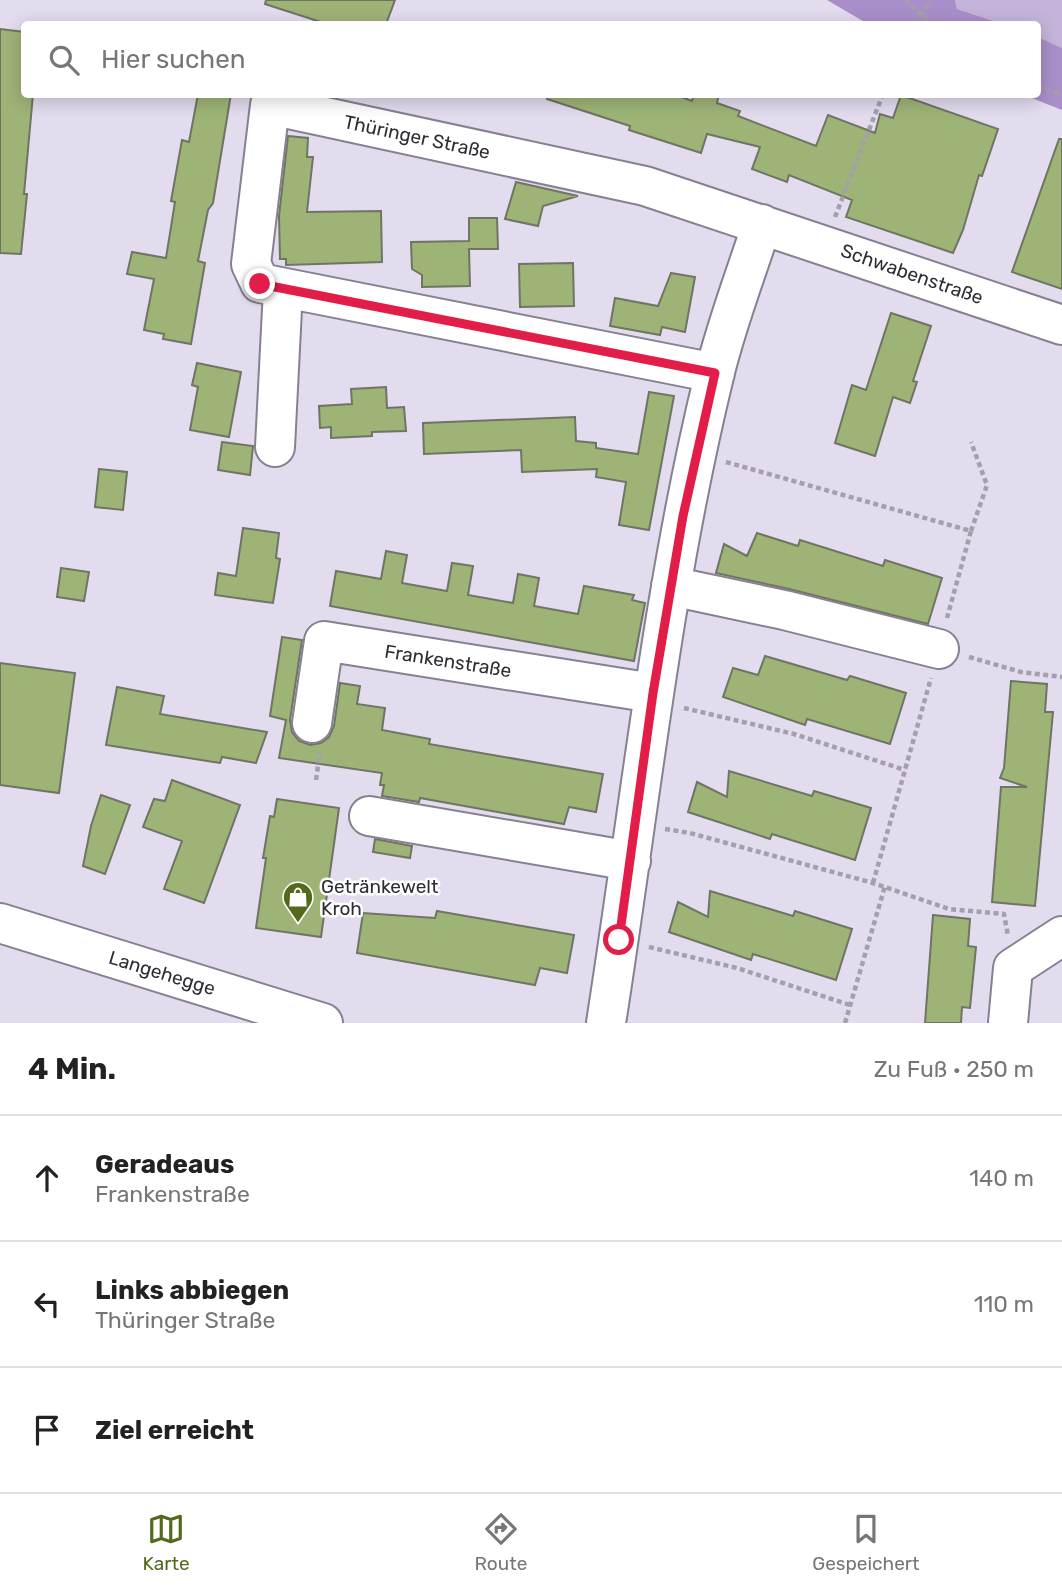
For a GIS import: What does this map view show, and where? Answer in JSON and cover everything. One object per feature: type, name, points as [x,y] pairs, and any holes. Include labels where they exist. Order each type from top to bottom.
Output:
[{"type":"street","name":"Thüringer Straße","points":[[715,373],[260,284],[251,264],[270,105],[645,186],[762,224]]},
{"type":"street","name":"Schwabenstraße","points":[[762,224],[1062,325]]},
{"type":"street","points":[[606,1023],[634,843],[652,697],[671,586],[715,373],[762,224]]},
{"type":"street","points":[[275,447],[283,289]]},
{"type":"street","points":[[671,586],[784,610],[939,649]]},
{"type":"street","name":"Frankenstraße","points":[[312,723],[324,641],[652,697]]},
{"type":"street","points":[[369,816],[634,843]]},
{"type":"street","name":"Langehegge","points":[[0,923],[323,1023]]},
{"type":"street","points":[[1008,1023],[1013,968],[1062,936]]},
{"type":"path","points":[[905,0],[929,21]]},
{"type":"path","points":[[920,21],[930,0]]},
{"type":"path","points":[[1041,87],[1062,94]]},
{"type":"path","points":[[825,244],[881,98]]},
{"type":"path","points":[[873,883],[971,531],[987,485],[971,442]]},
{"type":"path","points":[[697,453],[971,531]]},
{"type":"path","points":[[939,649],[1021,672],[1062,677]]},
{"type":"path","points":[[652,697],[794,734],[905,770]]},
{"type":"path","points":[[634,843],[690,833],[885,886],[949,909],[1004,914],[1013,968]]},
{"type":"path","points":[[845,1023],[885,886]]},
{"type":"path","points":[[619,940],[737,968],[850,1005]]},
{"type":"shaded area","points":[[827,0],[955,0],[957,9],[994,21],[863,21]]},
{"type":"shaded area","points":[[955,0],[1062,0],[1062,48],[1041,38],[1041,21],[994,21],[957,9]]},
{"type":"shaded area","points":[[1041,38],[1062,48],[1062,110],[1032,98],[1041,98]]},
{"type":"building","points":[[266,0],[395,0],[387,21],[318,21],[265,4]]},
{"type":"building","points":[[0,29],[21,32],[21,98],[33,98],[21,254],[0,253]]},
{"type":"building","points":[[197,98],[230,98],[213,203],[208,210],[198,261],[205,263],[191,344],[163,339],[164,334],[144,330],[154,279],[127,274],[132,252],[166,258],[175,202],[171,201],[182,140],[189,142]]},
{"type":"building","points":[[684,98],[692,101],[693,98],[718,98],[717,103],[740,111],[738,116],[816,146],[828,115],[875,133],[880,114],[893,118],[900,98],[910,98],[998,129],[982,176],[979,175],[963,230],[953,253],[846,217],[852,200],[789,175],[787,182],[752,169],[760,147],[707,134],[701,153],[629,130],[630,126],[547,99]]},
{"type":"building","points":[[288,136],[308,138],[307,157],[313,157],[307,212],[381,211],[382,262],[286,265],[286,259],[280,259],[279,216]]},
{"type":"building","points":[[1059,139],[1062,139],[1062,289],[1012,272]]},
{"type":"building","points":[[516,182],[578,196],[543,206],[538,226],[505,219]]},
{"type":"building","points":[[469,218],[497,218],[498,249],[469,249],[470,286],[422,287],[422,275],[412,269],[411,242],[469,241]]},
{"type":"building","points":[[573,263],[574,306],[520,307],[519,264]]},
{"type":"building","points":[[671,273],[695,277],[685,332],[662,327],[660,335],[610,326],[615,298],[658,306]]},
{"type":"building","points":[[891,313],[931,326],[913,381],[917,382],[910,403],[893,397],[875,456],[835,443],[852,385],[866,390]]},
{"type":"building","points":[[197,363],[241,372],[229,437],[190,430],[198,387],[192,385]]},
{"type":"building","points":[[386,387],[387,408],[404,407],[406,431],[372,432],[372,436],[331,438],[331,427],[320,428],[319,406],[352,404],[351,389]]},
{"type":"building","points":[[649,392],[674,396],[649,530],[619,525],[626,482],[596,477],[597,469],[522,472],[521,450],[424,454],[423,423],[575,417],[576,441],[596,443],[596,448],[638,454]]},
{"type":"building","points":[[222,442],[253,446],[250,475],[218,470]]},
{"type":"building","points":[[99,469],[127,472],[123,510],[95,507]]},
{"type":"building","points":[[243,528],[279,533],[276,558],[280,559],[273,603],[215,595],[218,573],[236,576]]},
{"type":"building","points":[[757,533],[798,546],[800,540],[883,566],[885,560],[942,578],[928,624],[716,573],[724,544],[747,556]]},
{"type":"building","points":[[386,551],[407,555],[402,583],[447,591],[452,563],[473,566],[468,595],[513,603],[518,574],[539,578],[534,606],[578,614],[584,586],[634,595],[632,600],[645,603],[634,661],[330,606],[336,571],[381,579]]},
{"type":"building","points":[[61,568],[89,572],[84,601],[57,597]]},
{"type":"building","points":[[282,637],[302,640],[290,720],[292,732],[299,741],[310,745],[321,743],[329,737],[334,726],[340,683],[360,686],[357,704],[385,708],[382,730],[430,739],[429,744],[603,774],[596,812],[569,807],[564,824],[420,798],[419,802],[382,796],[382,773],[279,758],[286,720],[270,716]]},
{"type":"building","points":[[765,656],[847,680],[850,676],[906,693],[890,744],[807,719],[805,725],[723,697],[733,668],[758,675]]},
{"type":"building","points":[[0,663],[75,673],[59,793],[0,785]]},
{"type":"building","points":[[1011,681],[1047,684],[1045,712],[1053,712],[1035,906],[992,902],[1001,787],[1027,787],[1000,778],[1004,768]]},
{"type":"building","points":[[117,687],[164,696],[160,714],[267,732],[256,763],[222,757],[220,763],[106,745]]},
{"type":"building","points":[[729,771],[812,796],[814,791],[871,808],[855,860],[772,834],[770,839],[688,812],[697,782],[727,797]]},
{"type":"building","points":[[172,780],[240,805],[204,903],[164,889],[182,841],[143,827],[154,799],[165,801]]},
{"type":"building","points":[[101,795],[130,805],[105,874],[83,866]]},
{"type":"building","points":[[277,799],[339,808],[321,937],[256,928],[266,858],[263,858],[270,816],[274,817]]},
{"type":"building","points":[[375,839],[412,846],[410,858],[373,852]]},
{"type":"building","points":[[710,891],[793,916],[795,911],[852,929],[836,980],[753,954],[751,960],[669,932],[678,902],[708,917]]},
{"type":"building","points":[[437,911],[574,935],[567,973],[540,968],[535,985],[357,953],[363,913],[435,918]]},
{"type":"building","points":[[933,915],[970,919],[968,946],[976,947],[970,1008],[962,1007],[961,1023],[925,1023]]},
{"type":"place","name":"Getränkewelt Kroh","points":[[298,924]]},
{"type":"route","points":[[260,284],[715,373],[683,516],[653,693],[619,940]]}]
